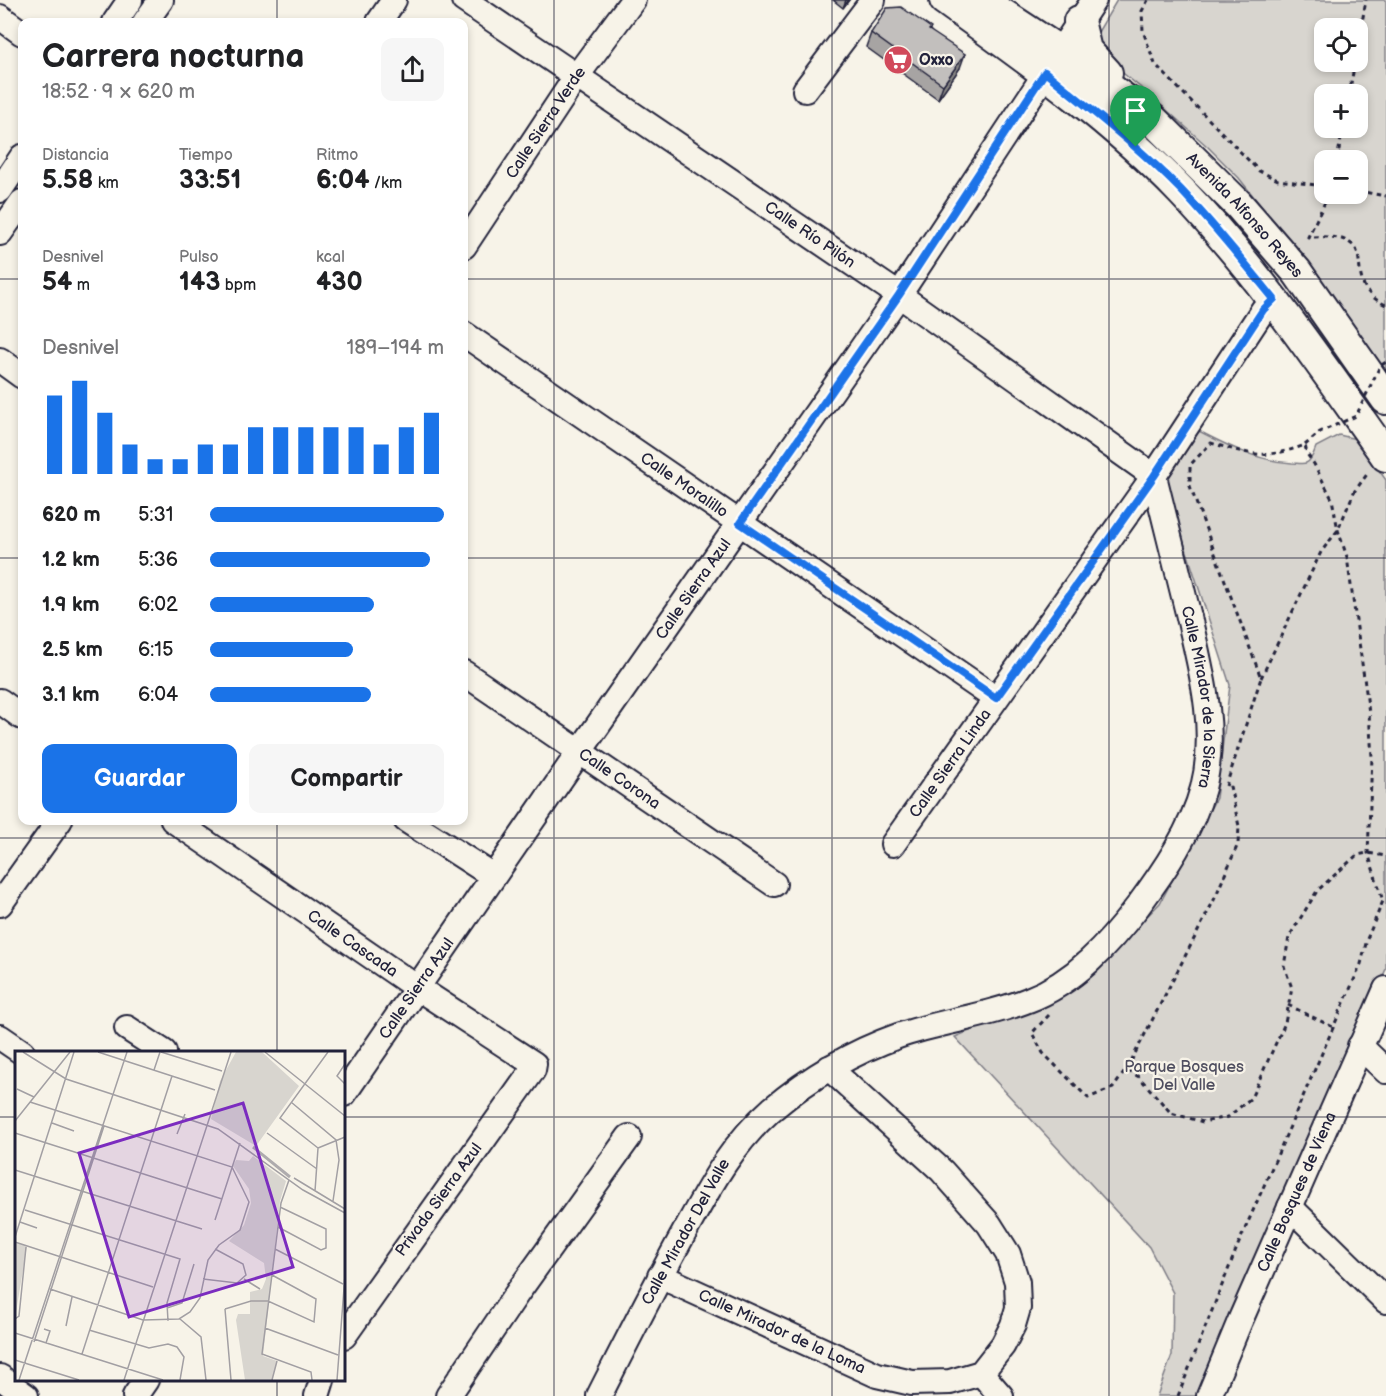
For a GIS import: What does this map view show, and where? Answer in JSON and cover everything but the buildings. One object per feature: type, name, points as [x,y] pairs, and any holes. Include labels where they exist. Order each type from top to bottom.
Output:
[{"type":"main road","name":"Avenida Alfonso Reyes","points":[[945,0],[1153,120],[1238,204],[1297,272],[1386,399]]},
{"type":"main road","name":"Avenida Alfonso Reyes","points":[[981,0],[1052,61],[1232,246],[1274,299],[1379,462]]},
{"type":"main road","points":[[1086,11],[1086,50],[1153,120]]},
{"type":"street","points":[[118,18],[130,0]]},
{"type":"street","points":[[148,18],[161,0]]},
{"type":"street","points":[[382,18],[394,0]]},
{"type":"street","name":"Calle Río Pilón","points":[[464,0],[899,295],[1154,476]]},
{"type":"street","name":"Calle Sierra Verde","points":[[468,240],[576,77],[633,0]]},
{"type":"street","points":[[805,90],[873,0]]},
{"type":"street","name":"Calle Sierra Azul","points":[[345,1093],[493,876],[899,295],[1086,11]]},
{"type":"street","points":[[0,17],[18,30]]},
{"type":"street","points":[[0,190],[18,163]]},
{"type":"street","points":[[0,233],[18,208]]},
{"type":"street","name":"Calle Sierra Linda","points":[[893,844],[1154,476],[1263,310],[1274,299]]},
{"type":"street","name":"Calle Moralillo","points":[[468,337],[996,698]]},
{"type":"street","points":[[0,360],[18,372]]},
{"type":"street","name":"Calle Mirador de la Sierra","points":[[829,1068],[867,1048],[900,1035],[997,1012],[1032,999],[1065,981],[1098,952],[1125,922],[1160,873],[1185,832],[1203,790],[1208,763],[1209,737],[1198,656],[1163,505],[1154,476]]},
{"type":"street","name":"Calle Corona","points":[[468,677],[774,884]]},
{"type":"street","points":[[0,701],[18,714]]},
{"type":"street","points":[[0,904],[56,825]]},
{"type":"street","name":"Calle Cascada","points":[[180,825],[416,987],[534,1064]]},
{"type":"street","points":[[414,825],[493,876]]},
{"type":"street","name":"Calle Bosques de Viena","points":[[1209,1396],[1386,989]]},
{"type":"street","points":[[127,1028],[161,1051]]},
{"type":"street","points":[[0,1037],[19,1051]]},
{"type":"street","points":[[1360,1046],[1386,1071]]},
{"type":"street","name":"Privada Sierra Azul","points":[[345,1335],[533,1070],[534,1064]]},
{"type":"street","points":[[829,1068],[942,1171],[989,1224],[1008,1254],[1017,1282],[1018,1308],[1003,1346],[981,1373],[1001,1396]]},
{"type":"street","name":"Calle Mirador Del Valle","points":[[599,1396],[660,1276],[720,1167],[741,1140],[773,1109],[829,1068]]},
{"type":"street","points":[[448,1396],[518,1292],[629,1137]]},
{"type":"street","points":[[1290,1207],[1386,1301]]},
{"type":"street","name":"Calle Mirador de la Loma","points":[[660,1276],[878,1376],[912,1383],[950,1382],[981,1373]]},
{"type":"street","points":[[0,1377],[26,1396]]},
{"type":"street","points":[[135,1396],[145,1381]]},
{"type":"street","points":[[317,1396],[322,1381]]},
{"type":"path","points":[[1148,0],[1142,11],[1143,31],[1155,64],[1259,171],[1278,180],[1314,185]]},
{"type":"path","points":[[1363,18],[1366,0]]},
{"type":"path","points":[[1368,193],[1386,196]]},
{"type":"path","points":[[1324,204],[1308,237],[1339,238],[1352,243],[1358,253],[1364,288],[1374,300],[1386,305]]},
{"type":"path","points":[[1178,1396],[1238,1245],[1361,964],[1367,939],[1383,901],[1368,853],[1372,757],[1369,713],[1347,557],[1338,530],[1332,499],[1307,454],[1305,445],[1320,432],[1356,416],[1380,366],[1386,362]]},
{"type":"path","points":[[1261,678],[1321,552],[1338,530],[1354,492],[1379,462]]},
{"type":"path","points":[[1126,1070],[1214,900],[1238,844],[1239,826],[1229,780]]},
{"type":"path","points":[[1284,966],[1289,937],[1317,891],[1357,855],[1368,853],[1386,856]]},
{"type":"path","points":[[1288,1005],[1333,1027]]},
{"type":"green space","points":[[1117,0],[1386,0],[1386,370],[1384,371],[1239,178],[1151,96],[1102,56],[1096,44],[1098,32]]},
{"type":"green space","name":"Parque Bosques Del Valle","points":[[1199,431],[1255,456],[1292,463],[1308,462],[1316,447],[1339,435],[1356,439],[1386,480],[1386,969],[1200,1396],[1157,1396],[1172,1355],[1173,1293],[1149,1247],[955,1037],[1047,999],[1110,954],[1160,903],[1216,798],[1230,685],[1161,471],[1182,432]]},
{"type":"place","name":"Oxxo","points":[[898,60]]},
{"type":"route","points":[[1045,72],[1136,147],[1232,246],[1274,299],[1263,310],[1154,476],[996,698],[740,523],[899,295],[1045,72]]}]
